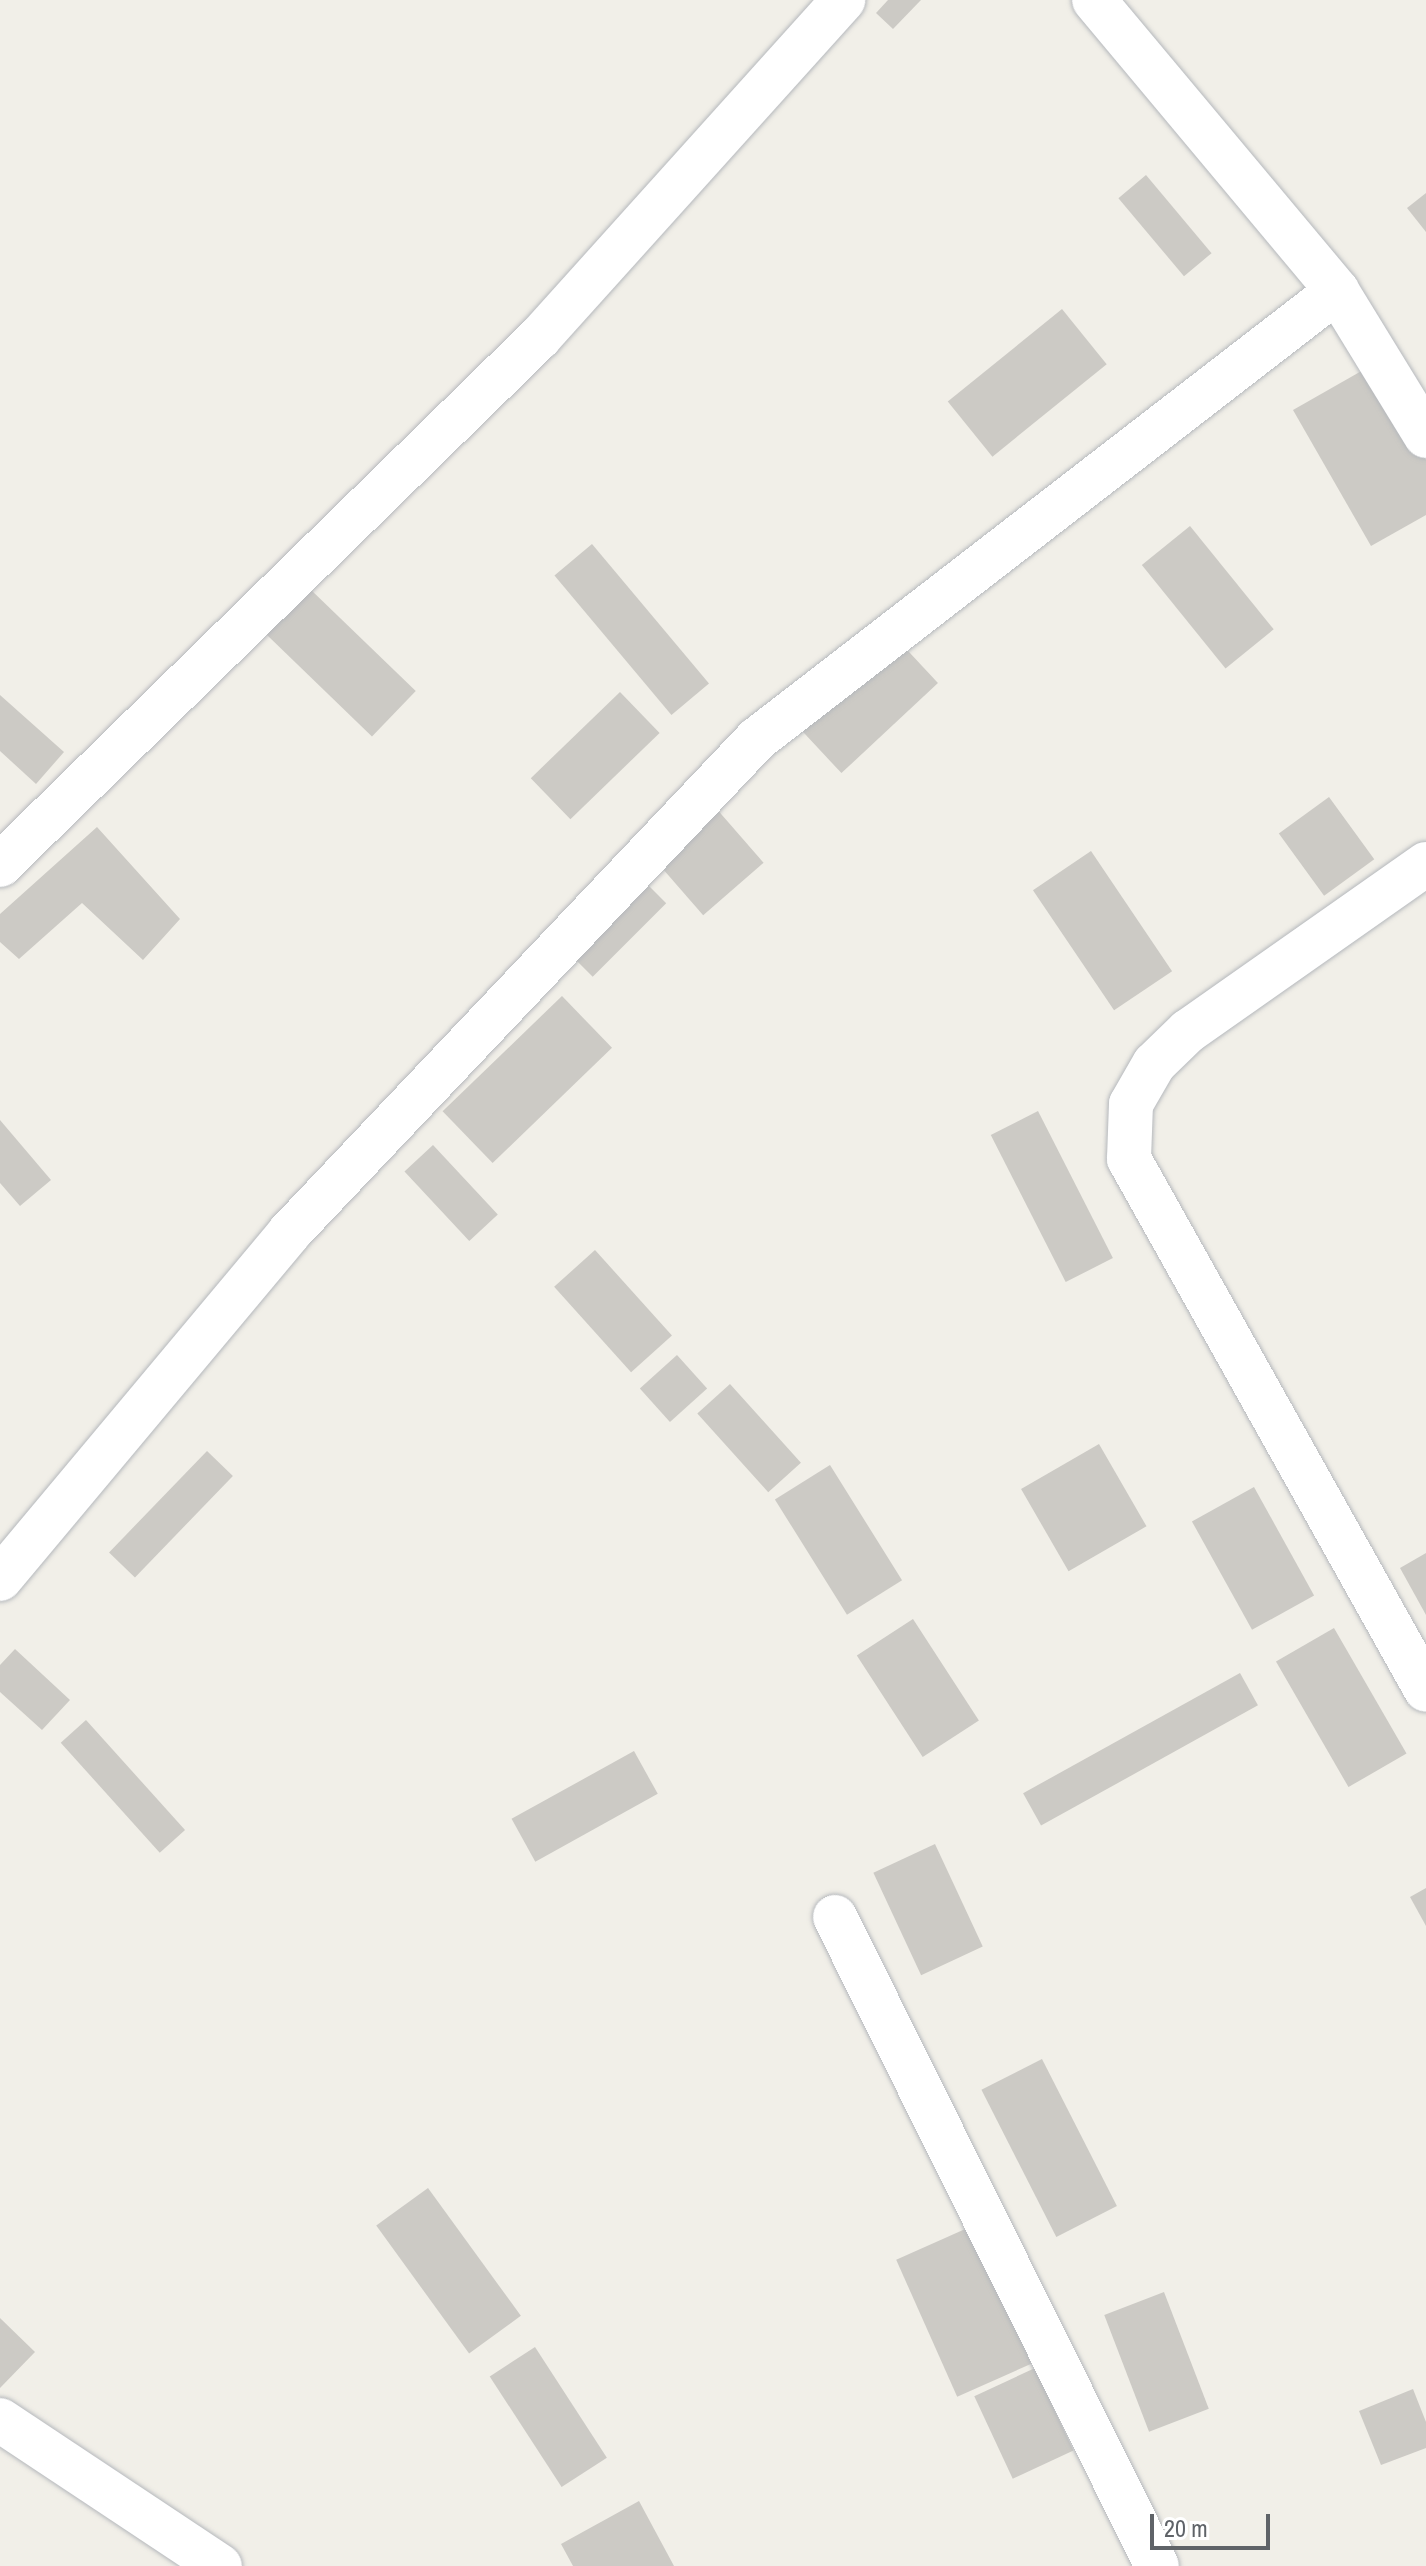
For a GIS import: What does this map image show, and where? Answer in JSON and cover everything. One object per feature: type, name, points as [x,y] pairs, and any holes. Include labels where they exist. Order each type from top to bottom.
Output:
[{"type":"street","points":[[0,865],[539,338],[843,0]]},
{"type":"street","points":[[1094,0],[1337,291],[1426,436]]},
{"type":"street","points":[[0,1579],[289,1233],[757,739],[1337,291]]},
{"type":"street","points":[[1426,864],[1188,1031],[1154,1064],[1131,1104],[1129,1159],[1426,1690]]},
{"type":"street","points":[[835,1917],[1157,2566]]},
{"type":"street","points":[[0,2420],[220,2566]]},
{"type":"building","points":[[888,0],[921,0],[893,29],[876,13]]},
{"type":"building","points":[[1146,175],[1212,253],[1184,276],[1118,198]]},
{"type":"building","points":[[1426,193],[1426,232],[1407,208]]},
{"type":"building","points":[[1062,309],[1107,364],[992,457],[948,402]]},
{"type":"building","points":[[1372,365],[1426,460],[1426,515],[1371,546],[1293,410]]},
{"type":"building","points":[[1190,526],[1274,629],[1226,668],[1142,565]]},
{"type":"building","points":[[592,544],[709,683],[671,715],[554,575]]},
{"type":"building","points":[[310,589],[416,691],[372,736],[266,634]]},
{"type":"building","points":[[895,637],[938,683],[841,773],[798,727]]},
{"type":"building","points":[[620,692],[660,733],[570,819],[531,778]]},
{"type":"building","points":[[0,695],[64,752],[36,784],[0,751]]},
{"type":"building","points":[[1329,797],[1374,859],[1324,896],[1279,833]]},
{"type":"building","points":[[715,807],[764,863],[703,915],[655,859]]},
{"type":"building","points":[[97,827],[180,919],[143,960],[82,903],[19,959],[0,942],[0,914]]},
{"type":"building","points":[[1091,851],[1172,971],[1114,1010],[1033,890]]},
{"type":"building","points":[[645,882],[666,903],[593,977],[571,956]]},
{"type":"building","points":[[562,996],[612,1048],[493,1163],[443,1111]]},
{"type":"building","points":[[1038,1111],[1113,1258],[1066,1282],[991,1135]]},
{"type":"building","points":[[0,1120],[51,1180],[20,1206],[0,1183]]},
{"type":"building","points":[[433,1145],[498,1214],[469,1241],[404,1172]]},
{"type":"building","points":[[595,1250],[672,1335],[631,1372],[554,1287]]},
{"type":"building","points":[[677,1355],[707,1388],[670,1422],[640,1388]]},
{"type":"building","points":[[730,1384],[801,1463],[768,1492],[697,1413]]},
{"type":"building","points":[[1099,1444],[1146,1526],[1069,1571],[1021,1489]]},
{"type":"building","points":[[207,1451],[233,1476],[135,1577],[109,1552]]},
{"type":"building","points":[[830,1465],[902,1580],[847,1615],[775,1499]]},
{"type":"building","points":[[1254,1487],[1314,1595],[1252,1630],[1192,1521]]},
{"type":"building","points":[[1426,1553],[1426,1615],[1400,1568]]},
{"type":"building","points":[[913,1619],[979,1720],[923,1757],[857,1655]]},
{"type":"building","points":[[1334,1628],[1406,1754],[1348,1787],[1276,1662]]},
{"type":"building","points":[[15,1649],[70,1700],[42,1730],[0,1692],[0,1665]]},
{"type":"building","points":[[1240,1673],[1258,1705],[1041,1826],[1023,1793]]},
{"type":"building","points":[[86,1720],[185,1830],[160,1853],[61,1743]]},
{"type":"building","points":[[634,1751],[658,1794],[535,1862],[512,1819]]},
{"type":"building","points":[[935,1844],[983,1946],[921,1975],[873,1873]]},
{"type":"building","points":[[1426,1888],[1426,1926],[1410,1897]]},
{"type":"building","points":[[1042,2059],[1117,2206],[1056,2237],[981,2090]]},
{"type":"building","points":[[428,2188],[521,2316],[469,2353],[376,2226]]},
{"type":"building","points":[[972,2226],[1033,2363],[957,2397],[896,2260]]},
{"type":"building","points":[[1164,2292],[1209,2409],[1149,2432],[1104,2315]]},
{"type":"building","points":[[0,2318],[35,2352],[0,2388]]},
{"type":"building","points":[[535,2347],[607,2458],[562,2487],[490,2376]]},
{"type":"building","points":[[1035,2368],[1073,2450],[1013,2479],[974,2396]]},
{"type":"building","points":[[1413,2389],[1426,2422],[1426,2448],[1381,2465],[1359,2411]]},
{"type":"building","points":[[639,2501],[674,2566],[573,2566],[561,2544]]}]
